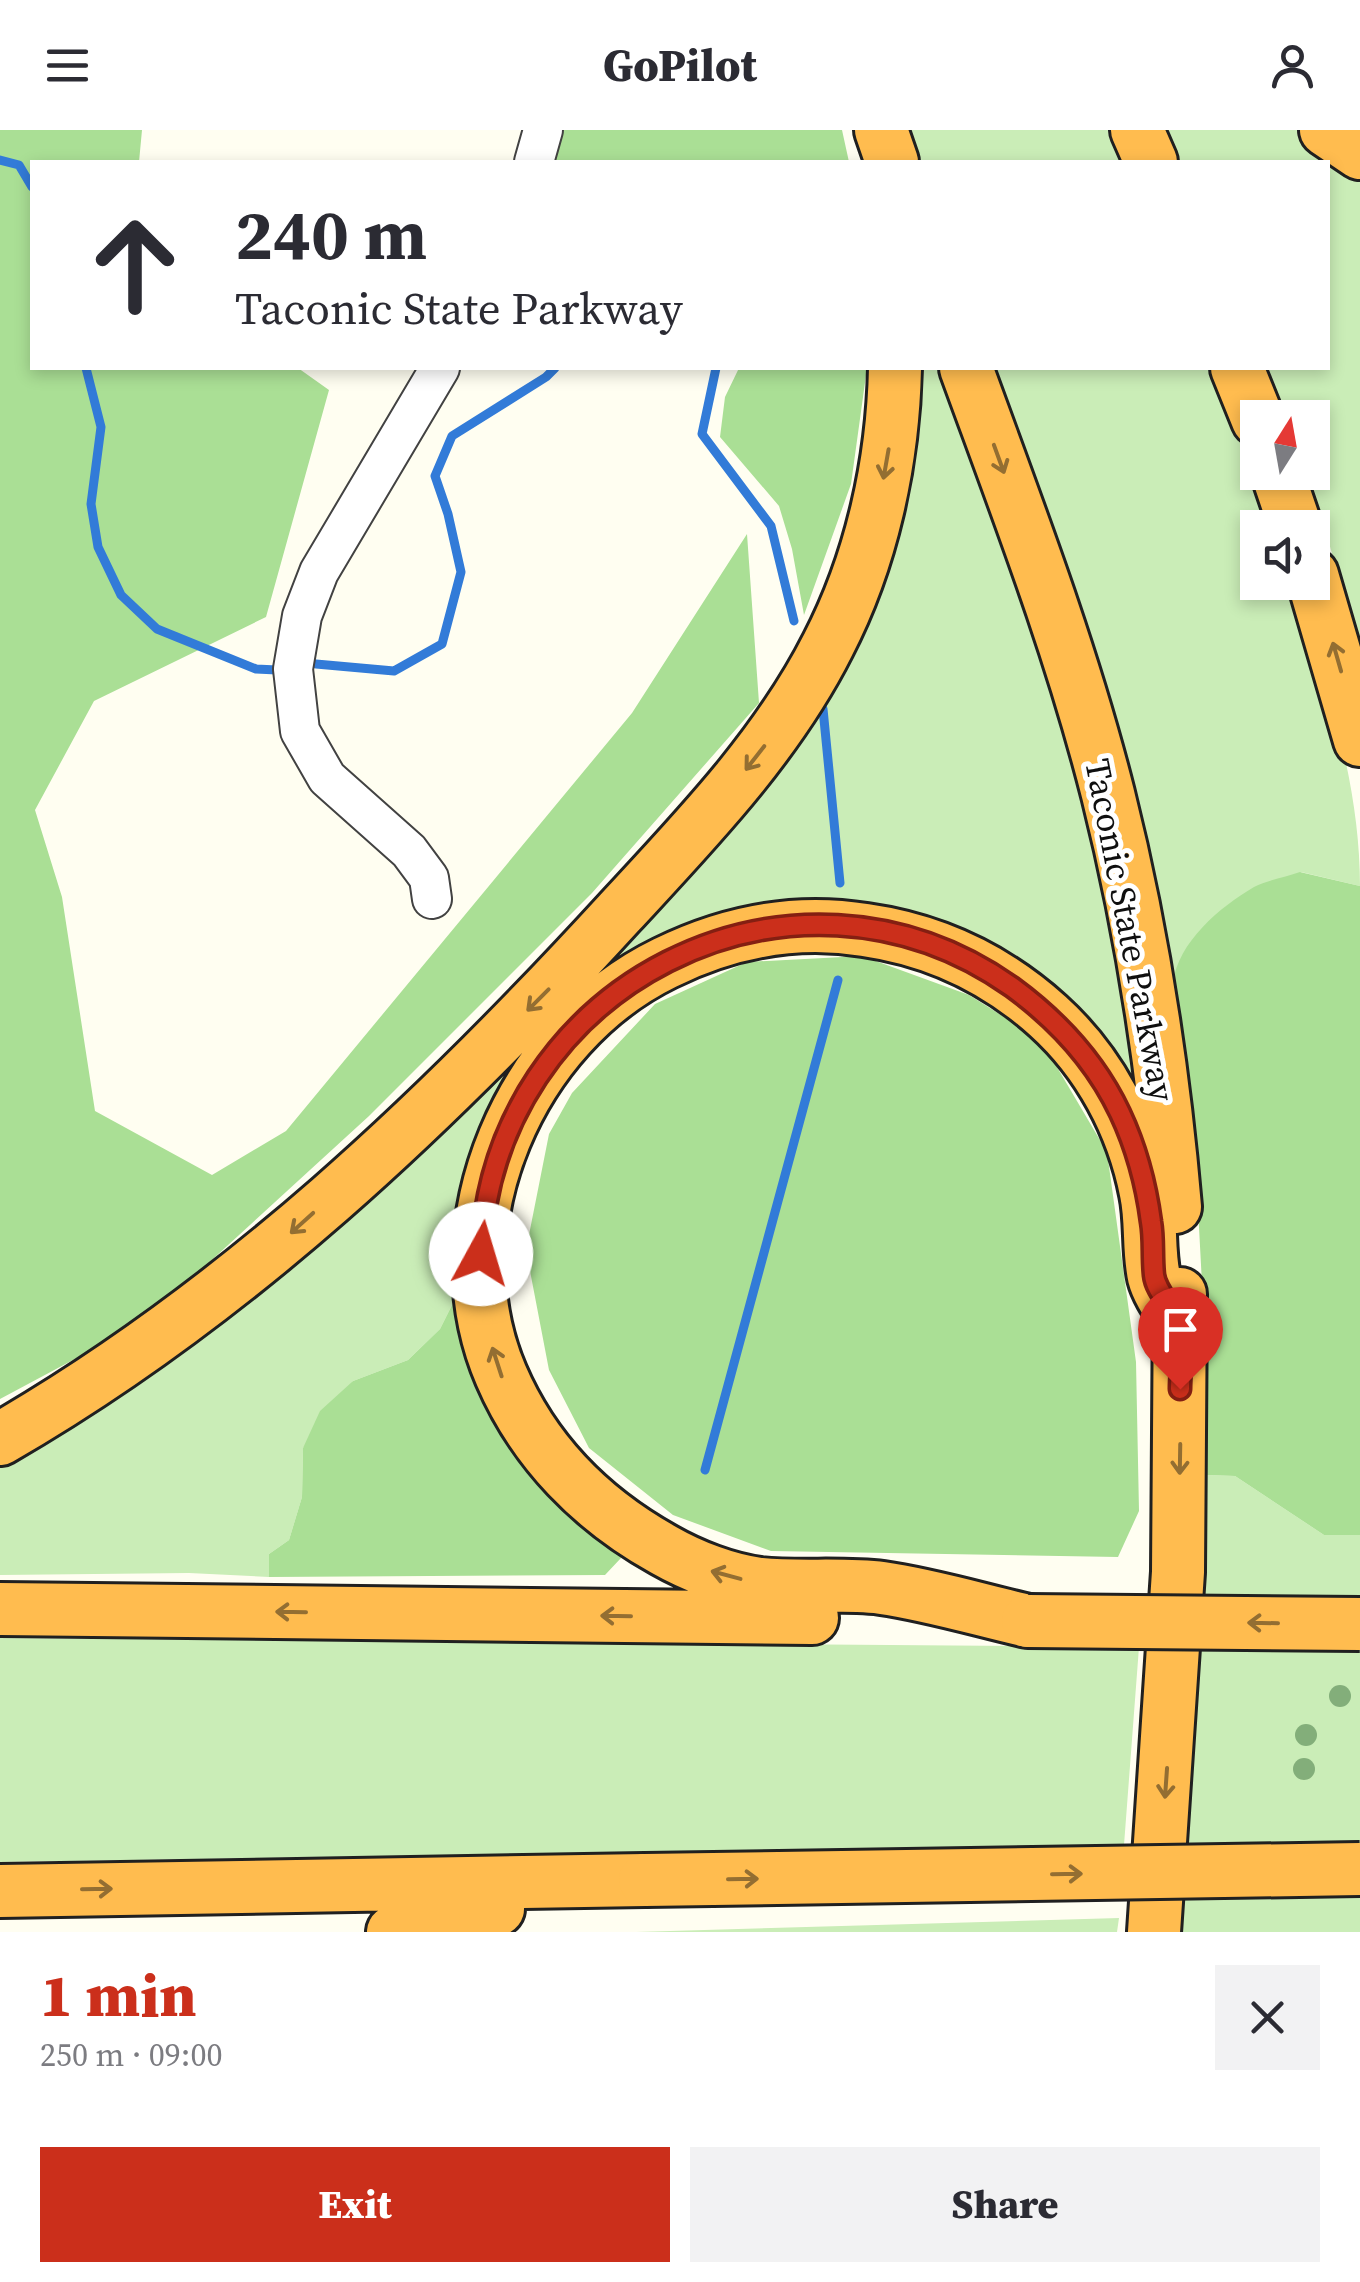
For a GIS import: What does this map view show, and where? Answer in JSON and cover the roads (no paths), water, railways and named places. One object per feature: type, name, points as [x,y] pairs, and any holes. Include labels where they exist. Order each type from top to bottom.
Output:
[{"type":"highway","points":[[856,130],[866,160]]},
{"type":"highway","points":[[880,130],[891,160]]},
{"type":"highway","points":[[1137,130],[1150,160]]},
{"type":"highway","points":[[1326,130],[1360,153]]},
{"type":"highway","points":[[0,1439],[171,1329],[362,1169],[546,992],[744,772],[809,680],[844,611],[867,545],[884,476],[895,370]]},
{"type":"highway","name":"Taconic State Parkway","points":[[967,370],[1078,687],[1108,793],[1153,1013],[1168,1124],[1181,1326],[1178,1572],[1154,1932]]},
{"type":"highway","points":[[1238,370],[1250,400]]},
{"type":"highway","points":[[1319,600],[1360,740]]},
{"type":"highway","points":[[1028,1621],[882,1588],[757,1584],[711,1572],[667,1553],[623,1526],[560,1469],[520,1415],[500,1372],[486,1324],[481,1276],[482,1232],[491,1180],[507,1130],[530,1084],[561,1042],[596,1008],[642,974],[691,950],[740,934],[787,926],[838,926],[890,933],[939,947],[987,970],[1027,998],[1072,1041],[1105,1086],[1141,1166],[1152,1224],[1154,1280],[1181,1326]]},
{"type":"highway","points":[[0,1608],[1360,1624]]},
{"type":"highway","points":[[0,1891],[1360,1869]]},
{"type":"highway","points":[[392,1932],[447,1916],[560,1908],[645,1880]]},
{"type":"street","points":[[535,160],[543,130]]},
{"type":"street","points":[[432,899],[430,878],[409,851],[327,778],[300,731],[293,670],[302,616],[319,572],[439,370]]},
{"type":"waterway","points":[[0,160],[19,165],[30,184]]},
{"type":"waterway","points":[[87,370],[101,427],[91,504],[98,547],[121,595],[157,629],[256,669],[277,670]]},
{"type":"waterway","points":[[316,664],[394,671],[442,644],[461,572],[435,476],[452,436],[553,370]]},
{"type":"waterway","points":[[716,370],[702,434],[771,526],[794,621]]},
{"type":"waterway","points":[[823,709],[840,883]]},
{"type":"waterway","points":[[705,1470],[838,980]]}]
